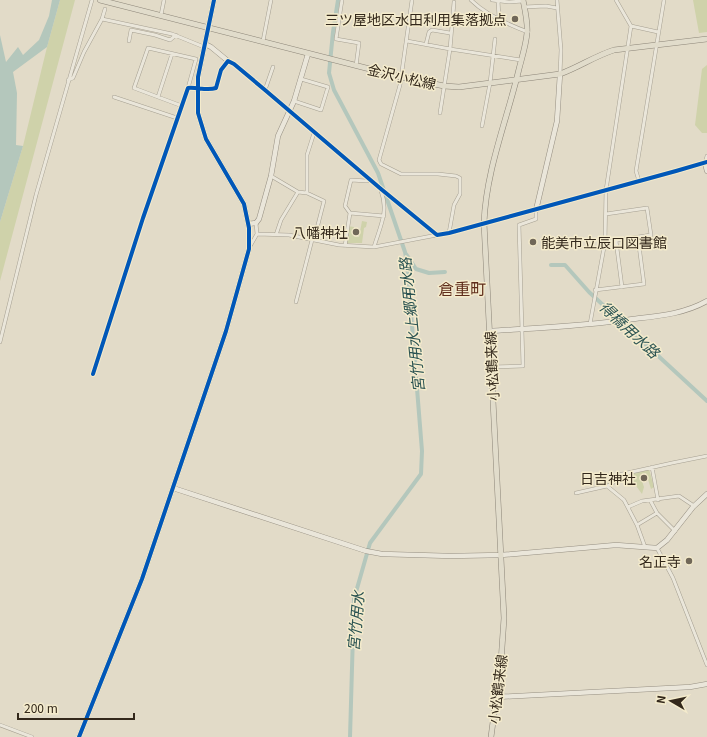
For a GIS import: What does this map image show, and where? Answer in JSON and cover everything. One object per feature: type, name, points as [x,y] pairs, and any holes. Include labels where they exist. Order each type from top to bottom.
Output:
[{"type":"main road","name":"金沢小松線","points":[[100,0],[401,77],[444,86],[459,87],[560,74],[603,54],[628,48],[707,39]]},
{"type":"main road","name":"小松鶴来線","points":[[491,737],[504,636],[484,223],[486,196],[490,176],[517,79],[528,32],[523,0]]},
{"type":"street","points":[[0,342],[36,195],[92,0]]},
{"type":"street","points":[[161,15],[164,0]]},
{"type":"street","points":[[79,737],[142,580],[226,331],[249,249],[250,238],[244,204],[206,139],[198,113],[198,77],[213,0]]},
{"type":"street","points":[[263,42],[271,0]]},
{"type":"street","points":[[342,0],[336,39],[359,43],[356,66]]},
{"type":"street","points":[[412,0],[407,41],[396,102],[379,160],[381,164],[401,174],[438,174],[456,176],[460,178],[460,194],[454,205],[449,233]]},
{"type":"street","points":[[470,0],[510,25],[528,32]]},
{"type":"street","points":[[492,0],[509,2],[523,0]]},
{"type":"street","points":[[492,367],[523,366],[519,225],[536,219],[536,210],[556,121],[561,50],[557,0]]},
{"type":"street","points":[[590,324],[605,242],[606,190],[628,48],[630,26],[616,0]]},
{"type":"street","points":[[639,182],[636,171],[664,0]]},
{"type":"street","points":[[498,1],[499,18]]},
{"type":"street","points":[[440,113],[450,49],[450,33],[454,2]]},
{"type":"street","points":[[524,7],[546,6],[557,8]]},
{"type":"street","points":[[68,80],[73,78],[84,52],[102,19],[105,9]]},
{"type":"street","points":[[102,19],[176,36],[211,47],[228,62],[234,64],[314,133],[437,235]]},
{"type":"street","points":[[630,26],[658,32]]},
{"type":"street","points":[[129,41],[131,30],[170,40],[176,36]]},
{"type":"street","points":[[426,44],[429,32],[432,30],[450,33]]},
{"type":"street","points":[[482,126],[490,83],[495,39]]},
{"type":"street","points":[[407,41],[522,60]]},
{"type":"street","points":[[93,374],[145,211],[177,118],[182,106],[188,88],[196,59],[148,48],[134,88],[182,106]]},
{"type":"street","points":[[158,97],[172,54]]},
{"type":"street","points":[[249,249],[257,234],[256,223],[259,219],[271,176],[278,136],[288,111],[294,101],[308,54]]},
{"type":"street","points":[[188,88],[210,90],[216,88],[221,70],[228,62]]},
{"type":"street","points":[[265,90],[273,67]]},
{"type":"street","points":[[294,101],[321,110],[328,87],[301,79]]},
{"type":"street","points":[[114,97],[177,118]]},
{"type":"street","points":[[307,193],[307,155],[314,133]]},
{"type":"street","points":[[707,156],[707,171]]},
{"type":"street","points":[[257,234],[290,235],[345,246],[374,247],[449,233],[639,182],[706,162]]},
{"type":"street","points":[[271,176],[298,192],[307,193],[324,201],[296,302]]},
{"type":"street","points":[[345,246],[350,213],[345,206],[351,180],[370,180]]},
{"type":"street","points":[[374,247],[384,216],[385,201],[382,190]]},
{"type":"street","points":[[276,234],[281,220],[298,192]]},
{"type":"street","points":[[605,242],[652,235],[647,208],[606,214]]},
{"type":"street","points":[[350,213],[384,216]]},
{"type":"street","points":[[248,224],[256,223]]},
{"type":"street","points":[[595,292],[644,284],[638,238]]},
{"type":"street","points":[[616,241],[622,287]]},
{"type":"street","points":[[490,331],[624,321],[674,314],[695,308],[707,301]]},
{"type":"street","points":[[576,493],[607,486],[613,483],[618,475],[707,456]]},
{"type":"street","points":[[652,467],[658,500]]},
{"type":"street","points":[[607,486],[624,500],[637,525],[645,547]]},
{"type":"street","points":[[173,488],[372,553],[451,556],[501,555],[616,545],[656,548],[668,540],[694,506],[707,494]]},
{"type":"street","points":[[628,507],[642,501],[679,496],[694,506]]},
{"type":"street","points":[[650,500],[657,513],[675,532]]},
{"type":"street","points":[[637,525],[657,513]]},
{"type":"street","points":[[656,548],[673,578],[707,665]]},
{"type":"street","points":[[497,697],[690,687],[707,684]]},
{"type":"street","points":[[0,725],[32,737]]},
{"type":"green space","points":[[60,0],[75,0],[0,281],[0,222],[23,146]]},
{"type":"green space","points":[[693,0],[707,0],[707,32],[699,33]]},
{"type":"green space","points":[[707,65],[707,133],[702,133],[695,125],[702,69]]},
{"type":"green space","points":[[362,221],[367,222],[366,227],[364,228],[362,243],[346,243],[348,226],[354,227],[353,236],[359,237]]},
{"type":"green space","points":[[649,469],[654,487],[651,489],[646,473],[640,475],[644,487],[642,494],[631,479],[633,474]]},
{"type":"shaded area","points":[[52,0],[60,0],[47,47],[13,72],[17,93],[16,145],[23,146],[0,222],[0,35],[6,62],[18,47],[23,55],[39,40],[49,16]]},
{"type":"waterway","name":"宮竹用水上郷用水路","points":[[338,0],[329,73],[334,90],[378,173],[405,252],[422,451],[421,474],[370,543],[354,599],[350,737]]},
{"type":"waterway","points":[[406,254],[416,269],[429,273],[445,272]]},
{"type":"waterway","name":"得橋用水路","points":[[551,265],[565,265],[589,292],[707,401]]},
{"type":"cycle path","points":[[79,737],[142,579],[226,331],[249,249],[249,228],[244,204],[206,139],[198,113],[198,77],[214,0]]},
{"type":"cycle path","points":[[93,374],[143,218],[188,88],[216,88],[221,70],[228,61],[234,64],[437,235],[449,233],[707,162]]},
{"type":"place","name":"三ツ屋地区水田利用集落拠点","points":[[515,19]]},
{"type":"place","name":"八幡神社","points":[[356,232]]},
{"type":"place","name":"能美市立辰口図書館","points":[[533,242]]},
{"type":"place","name":"日吉神社","points":[[644,478]]},
{"type":"place","name":"名正寺","points":[[689,561]]},
{"type":"district","name":"倉重町","points":[[462,288]]},
{"type":"water label","name":"宮竹用水","points":[[355,621]]}]
